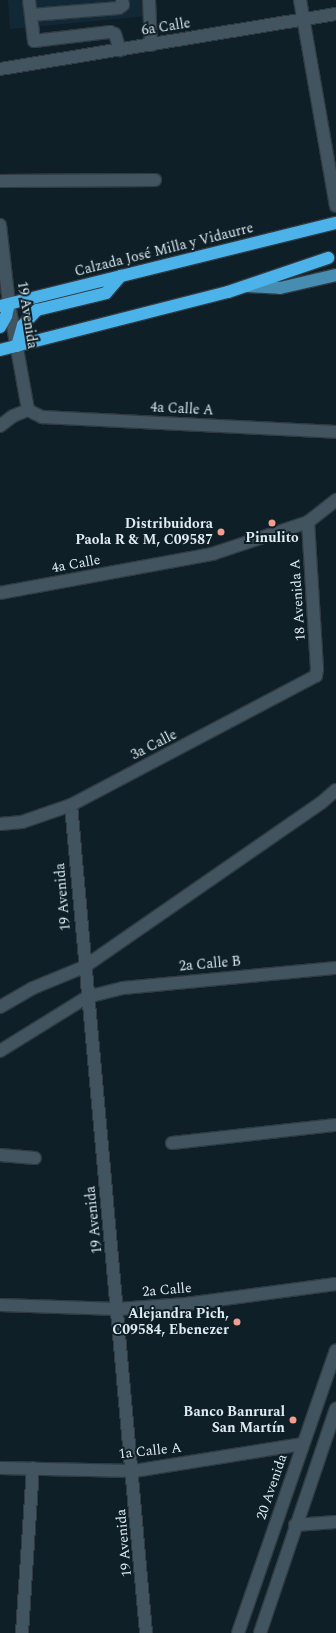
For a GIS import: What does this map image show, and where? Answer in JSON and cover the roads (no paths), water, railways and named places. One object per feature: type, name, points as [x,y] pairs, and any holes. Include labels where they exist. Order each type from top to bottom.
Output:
[{"type":"highway","name":"Calzada José Milla y Vidaurre","points":[[4,305],[336,223]]},
{"type":"highway","points":[[0,350],[246,286],[328,258]]},
{"type":"highway","points":[[17,346],[23,325],[37,310],[106,293],[121,276]]},
{"type":"highway","points":[[0,327],[6,316],[4,305]]},
{"type":"main road","points":[[246,286],[280,288],[336,275]]},
{"type":"street","points":[[29,0],[34,41],[110,32],[115,34],[120,50]]},
{"type":"street","points":[[31,16],[119,8],[123,5],[122,0]]},
{"type":"street","points":[[149,0],[151,45]]},
{"type":"street","points":[[300,0],[305,20],[336,206]]},
{"type":"street","name":"6a Calle","points":[[0,69],[336,14]]},
{"type":"street","points":[[0,182],[156,180]]},
{"type":"street","name":"19 Avenida","points":[[0,225],[4,305],[17,346],[28,410]]},
{"type":"street","points":[[0,426],[13,416],[28,410]]},
{"type":"street","name":"4a Calle A","points":[[28,410],[42,417],[336,432]]},
{"type":"street","name":"4a Calle","points":[[0,593],[212,554],[308,522],[336,500]]},
{"type":"street","name":"18 Avenida A","points":[[308,522],[317,669],[316,676]]},
{"type":"street","name":"3a Calle","points":[[0,824],[22,822],[71,805],[316,676]]},
{"type":"street","points":[[0,1007],[33,988],[84,967],[321,803],[336,790]]},
{"type":"street","name":"19 Avenida","points":[[71,805],[84,967],[134,1471],[146,1633]]},
{"type":"street","name":"2a Calle B","points":[[0,1051],[87,997],[123,988],[336,968]]},
{"type":"street","points":[[172,1143],[336,1125]]},
{"type":"street","points":[[0,1156],[35,1158]]},
{"type":"street","name":"2a Calle","points":[[0,1305],[118,1309],[186,1304],[336,1284]]},
{"type":"street","name":"20 Avenida","points":[[238,1633],[336,1350]]},
{"type":"street","points":[[260,1633],[295,1525],[336,1409]]},
{"type":"street","name":"1a Calle A","points":[[0,1468],[134,1471],[303,1444]]},
{"type":"street","points":[[22,1633],[33,1468]]},
{"type":"street","points":[[295,1525],[336,1522]]},
{"type":"place","name":"Pinulito","points":[[272,523]]},
{"type":"place","name":"Distribuidora Paola R & M, C09587","points":[[221,532]]},
{"type":"place","name":"Alejandra Pich, C09584, Ebenezer","points":[[237,1322]]},
{"type":"place","name":"Banco Banrural San Martín","points":[[293,1420]]}]
